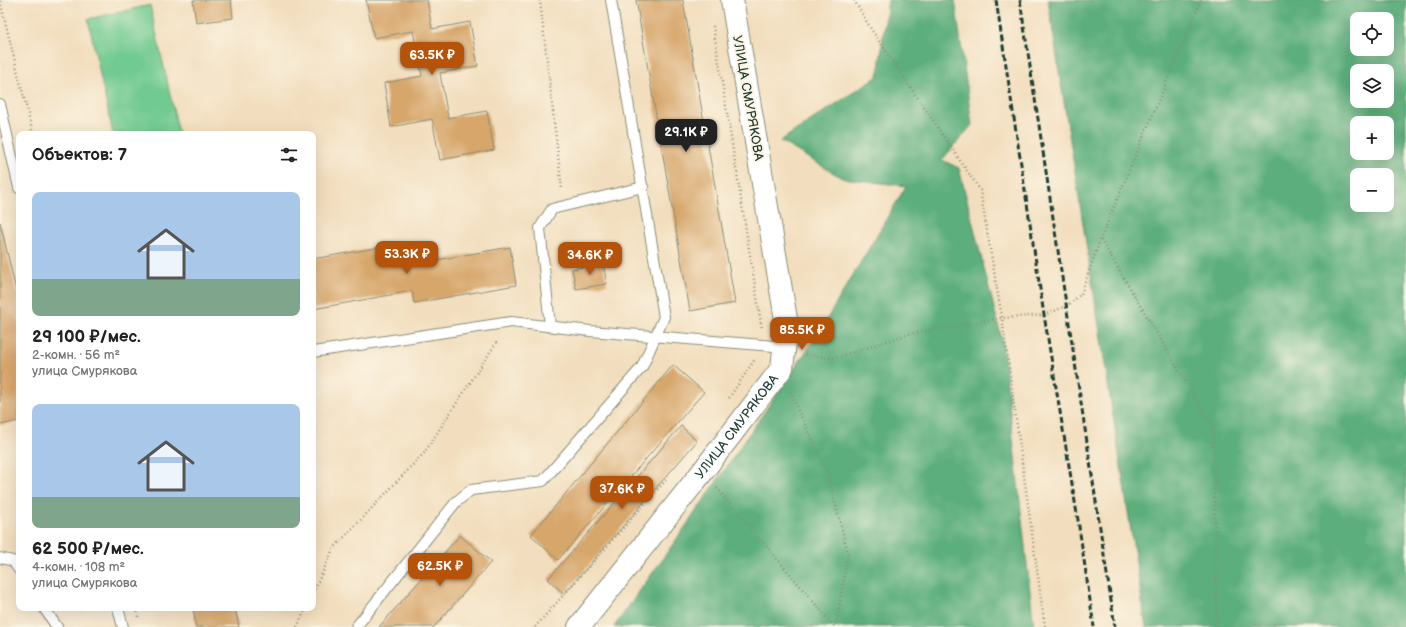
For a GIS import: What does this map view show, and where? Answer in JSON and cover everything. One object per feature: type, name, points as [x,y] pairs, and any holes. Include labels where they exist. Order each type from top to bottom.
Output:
[{"type":"street","name":"УЛИЦА СМУРЯКОВА","points":[[579,627],[703,471],[784,356],[787,325],[732,0]]},
{"type":"lane","points":[[356,627],[456,502],[467,493],[471,490],[543,481],[642,367],[656,337],[664,317],[611,0]]},
{"type":"lane","points":[[0,104],[16,175]]},
{"type":"lane","points":[[550,326],[540,228],[552,210],[643,187]]},
{"type":"lane","points":[[316,352],[510,322],[656,337],[784,356]]},
{"type":"lane","points":[[0,558],[13,562],[16,566]]},
{"type":"lane","points":[[46,611],[57,627]]},
{"type":"lane","points":[[119,611],[123,627]]},
{"type":"path","points":[[0,0],[32,131]]},
{"type":"path","points":[[540,0],[564,206]]},
{"type":"path","points":[[854,0],[871,29],[980,190],[1002,318],[1045,627]]},
{"type":"path","points":[[713,483],[834,627],[837,621],[848,553],[827,472],[797,408],[784,356],[835,358],[909,334],[1002,318],[1044,315],[1067,306],[1081,294],[1100,240],[1201,0]]},
{"type":"path","points":[[1100,240],[1213,427],[1216,627]]},
{"type":"path","points":[[316,586],[333,549],[424,453],[510,322]]},
{"type":"path","points":[[298,627],[305,611]]},
{"type":"green space","points":[[888,0],[955,0],[972,125],[942,160],[959,168],[1002,340],[1034,627],[614,627],[688,523],[818,334],[906,186],[842,178],[780,141],[878,76]]},
{"type":"green space","points":[[1048,0],[1406,0],[1406,627],[1146,627]]},
{"type":"green space","points":[[150,5],[178,131],[112,131],[88,19]]},
{"type":"building","points":[[193,0],[231,0],[233,18],[196,23]]},
{"type":"building","points":[[366,0],[427,0],[432,29],[470,22],[478,66],[440,73],[448,118],[487,111],[494,150],[440,160],[432,119],[391,127],[384,83],[422,76],[413,31],[374,38]]},
{"type":"building","points":[[636,0],[683,0],[735,303],[690,311]]},
{"type":"building","points":[[0,222],[16,290],[16,422],[0,425]]},
{"type":"building","points":[[404,243],[408,265],[510,247],[516,285],[414,303],[412,291],[316,308],[316,258]]},
{"type":"building","points":[[603,264],[607,284],[576,289],[572,269]]},
{"type":"building","points":[[673,365],[704,392],[558,560],[531,535]]},
{"type":"building","points":[[681,426],[697,441],[564,594],[548,579]]},
{"type":"building","points":[[460,535],[491,562],[434,627],[379,627]]},
{"type":"building","points":[[193,611],[236,611],[239,627],[196,627]]},
{"type":"railway","points":[[996,0],[1044,315],[1094,627]]},
{"type":"railway","points":[[1020,0],[1115,627]]}]
